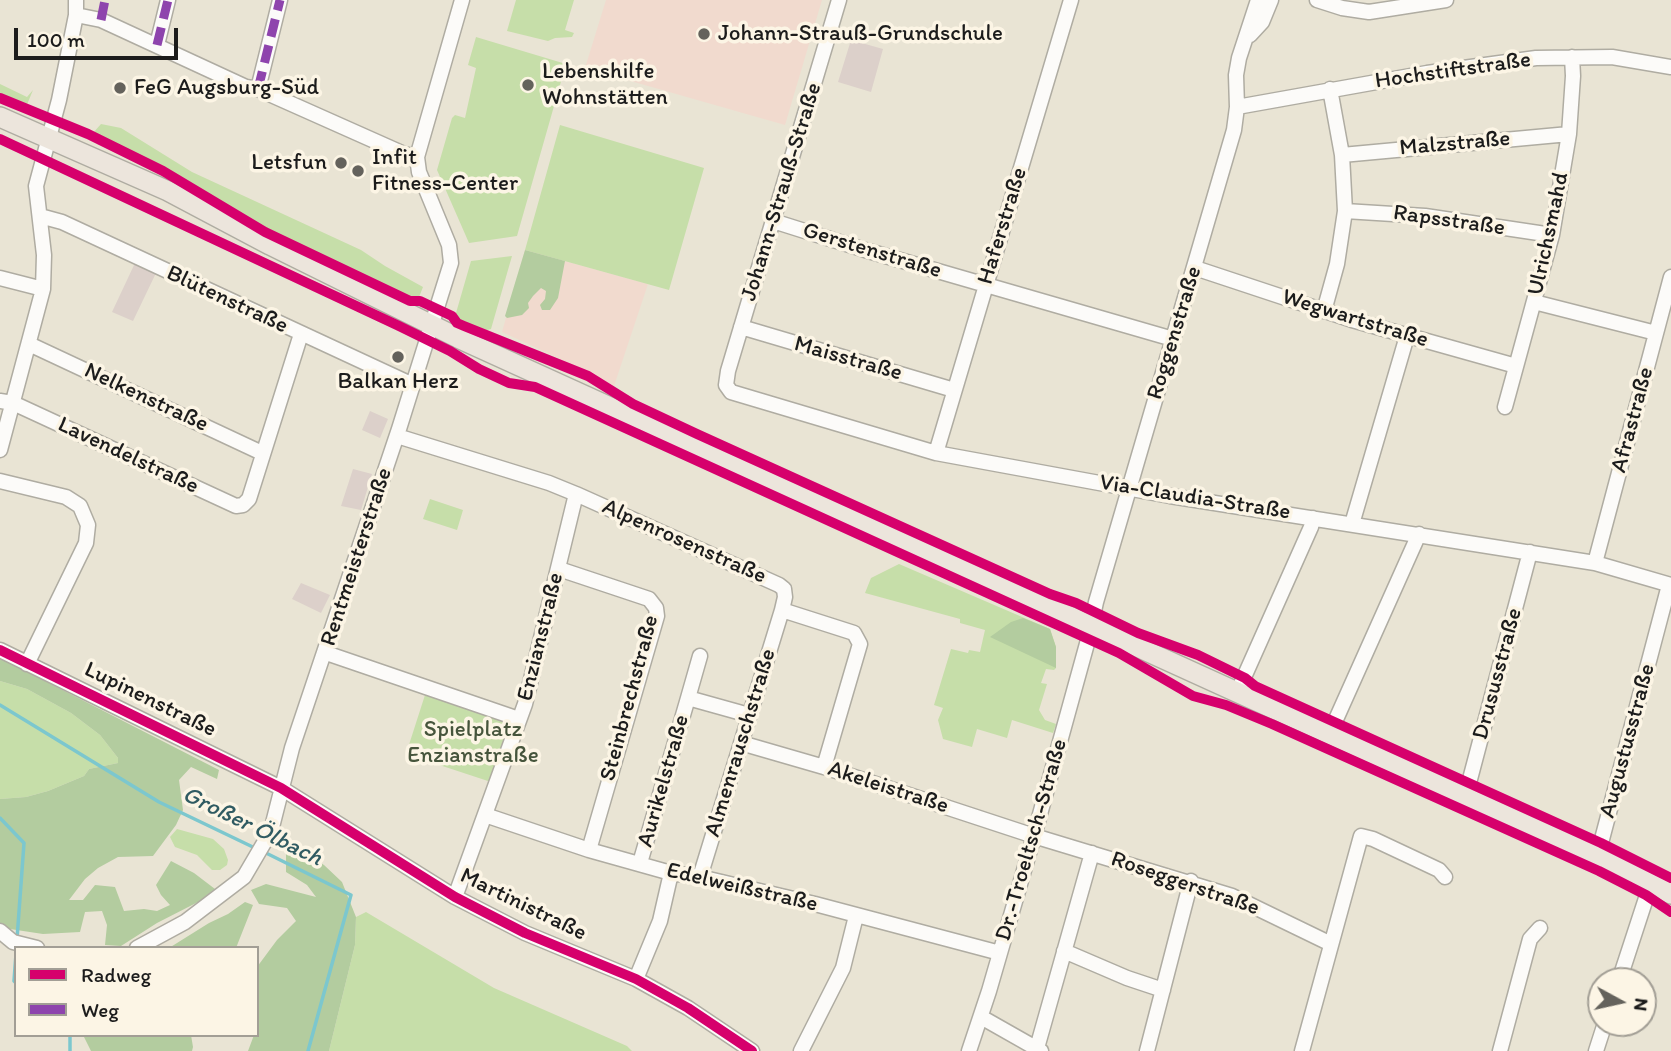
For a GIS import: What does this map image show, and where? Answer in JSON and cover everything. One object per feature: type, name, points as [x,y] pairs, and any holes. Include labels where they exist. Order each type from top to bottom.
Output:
[{"type":"main road","points":[[0,117],[167,191],[432,325],[1595,855],[1671,894]]},
{"type":"street","points":[[0,450],[6,402],[29,344],[43,289],[44,255],[36,186],[57,106],[76,15],[76,0]]},
{"type":"street","points":[[157,45],[168,0]]},
{"type":"street","points":[[258,89],[280,0]]},
{"type":"street","points":[[76,15],[101,20],[246,87],[258,89],[417,157],[462,0]]},
{"type":"street","name":"Johann-Strauß-Straße","points":[[726,385],[839,0]]},
{"type":"street","name":"Haferstraße","points":[[936,453],[1071,0]]},
{"type":"street","name":"Roggenstraße","points":[[1091,626],[1234,130],[1239,58],[1258,0]]},
{"type":"street","name":"Roggenstraße","points":[[1247,38],[1262,22],[1270,0]]},
{"type":"street","points":[[1317,0],[1342,8],[1369,12],[1446,0]]},
{"type":"street","name":"Ulrichsmahd","points":[[1505,408],[1552,235],[1569,134],[1572,57]]},
{"type":"street","name":"Hochstiftstraße","points":[[1237,107],[1330,89],[1527,59],[1612,57],[1671,67]]},
{"type":"street","points":[[1324,311],[1337,264],[1345,211],[1342,155],[1330,89]]},
{"type":"street","name":"Malzstraße","points":[[1342,155],[1569,134]]},
{"type":"street","name":"Rentmeisterstraße","points":[[281,788],[451,263],[451,252],[419,172],[417,157]]},
{"type":"street","name":"Rapsstraße","points":[[1345,211],[1424,216],[1552,235]]},
{"type":"street","name":"Blütenstraße","points":[[40,216],[62,222],[413,385]]},
{"type":"street","name":"Gerstenstraße","points":[[773,221],[846,245],[1173,340]]},
{"type":"street","name":"Wegwartstraße","points":[[1195,268],[1324,311],[1516,366]]},
{"type":"street","name":"Afrastraße","points":[[1595,563],[1671,277]]},
{"type":"street","points":[[0,278],[43,289]]},
{"type":"street","points":[[1534,302],[1656,333]]},
{"type":"street","name":"Maisstraße","points":[[741,327],[954,390]]},
{"type":"street","points":[[262,453],[301,334]]},
{"type":"street","points":[[1352,524],[1408,336]]},
{"type":"street","name":"Nelkenstraße","points":[[29,344],[262,453]]},
{"type":"street","name":"Via-Claudia-Straße","points":[[726,385],[732,392],[741,395],[936,453],[1130,489],[1595,563],[1670,585]]},
{"type":"street","name":"Lavendelstraße","points":[[6,402],[236,506],[243,505],[249,499],[262,453]]},
{"type":"street","name":"Alpenrosenstraße","points":[[397,436],[549,482],[779,585],[784,589],[785,597],[782,610],[854,634],[860,644],[824,767]]},
{"type":"street","points":[[0,481],[66,497],[80,506],[89,525],[86,543],[27,664]]},
{"type":"street","name":"Enzianstraße","points":[[455,897],[519,719],[576,494]]},
{"type":"street","points":[[1237,693],[1313,518]]},
{"type":"street","points":[[1329,734],[1419,534]]},
{"type":"street","name":"Drususstraße","points":[[1464,796],[1530,552]]},
{"type":"street","name":"Steinbrechstraße","points":[[559,569],[649,599],[656,608],[657,616],[589,849]]},
{"type":"street","name":"Augustusstraße","points":[[1595,855],[1601,843],[1670,585]]},
{"type":"street","name":"Almenrauschstraße","points":[[700,877],[782,610]]},
{"type":"street","name":"Dr.-Troeltsch-Straße","points":[[969,1051],[1034,836],[1091,626]]},
{"type":"street","name":"Lupinenstraße","points":[[0,650],[281,788]]},
{"type":"street","points":[[326,653],[519,719]]},
{"type":"street","name":"Aurikelstraße","points":[[640,863],[700,656]]},
{"type":"street","name":"Aurikelstraße","points":[[688,698],[749,715]]},
{"type":"street","name":"Akeleistraße","points":[[741,743],[824,767],[1034,836]]},
{"type":"street","points":[[141,946],[185,922],[244,877],[271,831],[281,788]]},
{"type":"street","name":"Martinistraße","points":[[281,788],[455,897],[526,933],[636,979],[688,1008],[752,1051]]},
{"type":"street","name":"Edelweißstraße","points":[[485,815],[671,873],[700,877],[1000,953]]},
{"type":"street","name":"Roseggerstraße","points":[[1034,836],[1191,881],[1233,896],[1331,944]]},
{"type":"street","points":[[1302,1051],[1361,836],[1439,870],[1445,877]]},
{"type":"street","points":[[981,1017],[1039,1050],[1093,853]]},
{"type":"street","points":[[636,979],[660,922],[671,873]]},
{"type":"street","points":[[1147,1051],[1191,881]]},
{"type":"street","points":[[1624,967],[1651,883]]},
{"type":"street","points":[[801,1051],[843,968],[856,916]]},
{"type":"street","points":[[1500,1051],[1530,939],[1540,928]]},
{"type":"street","points":[[0,931],[16,943],[29,946]]},
{"type":"street","points":[[1064,951],[1163,990]]},
{"type":"shaded area","name":"Johann-Strauß-Grundschule","points":[[606,0],[822,0],[785,125],[585,68]]},
{"type":"shaded area","points":[[851,40],[883,49],[871,92],[838,82]]},
{"type":"shaded area","points":[[525,250],[648,284],[614,386],[502,332]]},
{"type":"shaded area","points":[[135,263],[156,273],[133,321],[112,312]]},
{"type":"shaded area","points":[[370,411],[388,419],[380,438],[362,430]]},
{"type":"shaded area","points":[[353,469],[372,474],[361,510],[341,506]]},
{"type":"shaded area","points":[[301,583],[330,595],[321,613],[292,599]]},
{"type":"green space","points":[[516,0],[574,0],[565,30],[574,33],[572,37],[548,41],[507,31]]},
{"type":"green space","points":[[476,37],[566,64],[517,236],[469,243],[437,170],[452,118],[455,115],[465,118],[476,68],[468,65]]},
{"type":"green space","points":[[0,84],[27,97],[33,90],[26,107],[0,96]]},
{"type":"green space","points":[[101,124],[121,128],[192,172],[361,250],[423,287],[419,297],[413,299],[249,220],[182,178],[93,133]]},
{"type":"green space","points":[[560,125],[704,168],[669,290],[525,250]]},
{"type":"green space","points":[[525,250],[565,261],[558,298],[550,310],[542,310],[540,305],[545,299],[546,291],[541,288],[522,315],[507,318],[505,316]]},
{"type":"green space","points":[[512,256],[491,329],[483,331],[457,319],[456,313],[471,261]]},
{"type":"green space","points":[[430,499],[463,510],[457,530],[423,519]]},
{"type":"green space","points":[[899,564],[1050,629],[1056,647],[1056,668],[1046,669],[1041,683],[1047,684],[1039,710],[1045,720],[1056,724],[1053,733],[1012,720],[1007,738],[977,729],[972,747],[943,739],[938,720],[943,708],[934,705],[951,649],[968,653],[969,650],[980,652],[985,630],[960,623],[960,619],[865,593],[871,578]]},
{"type":"green space","points":[[1023,618],[1050,629],[1056,647],[1056,668],[990,637],[1011,622]]},
{"type":"green space","points":[[0,658],[219,770],[217,779],[191,767],[179,780],[183,810],[176,825],[153,856],[118,857],[85,879],[69,900],[83,900],[95,885],[115,887],[124,911],[157,911],[170,905],[156,885],[171,861],[194,873],[215,889],[200,901],[157,923],[121,946],[105,945],[107,925],[102,911],[85,912],[80,932],[43,934],[0,925],[0,799],[26,797],[48,791],[84,776],[89,769],[118,763],[118,758],[100,735],[71,713],[27,689],[0,681]]},
{"type":"green space","points":[[0,681],[27,689],[71,713],[100,735],[118,758],[118,763],[89,769],[84,776],[48,791],[26,797],[0,799]]},
{"type":"green space","name":"Spielplatz Enzianstraße","points":[[425,695],[505,720],[512,727],[494,783],[406,754]]},
{"type":"green space","points":[[177,829],[213,839],[224,849],[227,865],[220,870],[212,870],[197,855],[175,847],[170,837]]},
{"type":"green space","points":[[286,848],[302,851],[324,865],[342,882],[356,917],[355,945],[329,1051],[248,1051],[253,1037],[259,1037],[259,964],[277,940],[296,921],[287,908],[259,904],[251,890],[266,884],[316,897],[307,885],[286,872]]},
{"type":"green space","points":[[245,902],[253,905],[237,946],[172,946],[209,923]]},
{"type":"green space","points":[[366,912],[494,988],[627,1046],[632,1051],[329,1051],[355,945],[356,917]]},
{"type":"green space","points":[[84,1037],[191,1037],[193,1047],[192,1051],[91,1051]]},
{"type":"waterway","name":"Großer Ölbach","points":[[0,705],[159,802],[257,849]]},
{"type":"waterway","points":[[0,818],[24,843],[17,939]]},
{"type":"waterway","name":"Großer Ölbach","points":[[264,852],[351,895],[308,1051]]},
{"type":"waterway","points":[[70,1037],[70,1051]]},
{"type":"marked path","points":[[101,20],[105,0]]},
{"type":"marked path","points":[[157,45],[168,0]]},
{"type":"marked path","points":[[258,89],[280,0]]},
{"type":"cycle path","points":[[0,98],[88,134],[163,171],[265,232],[410,301],[420,301],[452,316],[457,323],[588,376],[633,404],[697,434],[1138,633],[1198,655],[1245,678],[1255,686],[1601,843],[1671,878]]},
{"type":"cycle path","points":[[0,139],[399,326],[509,383],[535,387],[1119,653],[1193,696],[1226,705],[1272,724],[1599,871],[1646,895],[1671,912]]},
{"type":"cycle path","points":[[0,650],[281,788],[455,897],[525,933],[636,979],[688,1008],[752,1051]]},
{"type":"place","name":"Johann-Strauß-Grundschule","points":[[704,34]]},
{"type":"place","name":"Lebenshilfe Wohnstätten","points":[[528,85]]},
{"type":"place","name":"FeG Augsburg-Süd","points":[[120,88]]},
{"type":"place","name":"Letsfun","points":[[341,163]]},
{"type":"place","name":"Infit Fitness-Center","points":[[358,171]]},
{"type":"place","name":"Balkan Herz","points":[[398,357]]}]
